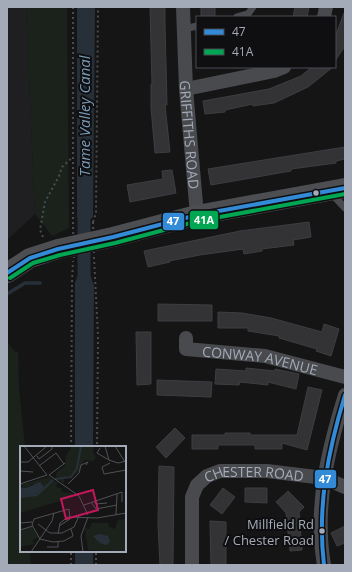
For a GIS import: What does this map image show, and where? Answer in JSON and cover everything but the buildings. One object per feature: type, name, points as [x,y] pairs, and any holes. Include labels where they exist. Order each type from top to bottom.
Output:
[{"type":"street","name":"GRIFFITHS ROAD","points":[[183,7],[190,27],[186,89],[196,214]]},
{"type":"street","points":[[186,89],[274,71],[282,68]]},
{"type":"street","points":[[7,273],[30,258],[48,252],[113,238],[196,214],[337,189]]},
{"type":"street","name":"CONWAY AVENUE","points":[[186,338],[186,349],[265,356],[345,377]]},
{"type":"street","points":[[324,565],[321,518],[324,478],[331,444],[345,395]]},
{"type":"street","name":"CHESTER ROAD","points":[[192,565],[192,497],[197,485],[207,476],[220,471],[267,471],[324,478],[345,487]]},
{"type":"lane","points":[[241,16],[248,14],[253,7]]},
{"type":"lane","points":[[337,189],[345,208]]},
{"type":"path","points":[[71,446],[72,282],[74,258],[73,7]]},
{"type":"path","points":[[97,446],[98,336],[93,222],[96,213],[98,7]]},
{"type":"path","points":[[48,252],[40,230],[45,202],[62,167],[73,157]]},
{"type":"path","points":[[71,552],[71,565]]},
{"type":"path","points":[[96,552],[96,565]]},
{"type":"shaded area","points":[[7,7],[26,7],[35,214],[7,240]]},
{"type":"shaded area","points":[[26,7],[67,7],[69,228],[52,236],[35,214]]},
{"type":"shaded area","points":[[7,342],[15,352],[18,352],[19,387],[25,446],[20,446],[20,552],[30,552],[31,565],[7,565]]},
{"type":"water","name":"Tame Valley Canal","points":[[77,7],[95,7],[93,217],[84,224],[77,217]]},
{"type":"water","points":[[84,256],[94,285],[93,446],[75,446],[75,283]]},
{"type":"water","points":[[75,552],[93,552],[93,565],[75,565]]},
{"type":"waterway","points":[[84,207],[84,273]]},
{"type":"waterway","points":[[7,294],[25,283],[40,283]]},
{"type":"transit line","name":"47","points":[[7,273],[30,258],[58,249],[113,237],[197,215],[345,188]]},
{"type":"transit line","name":"41A","points":[[10,278],[33,263],[60,255],[115,243],[198,221],[345,194]]},
{"type":"transit line","name":"47","points":[[324,565],[322,543],[323,500],[329,458],[345,395]]},
{"type":"place","name":"Millfield Rd / Chester Road","points":[[322,531]]}]
